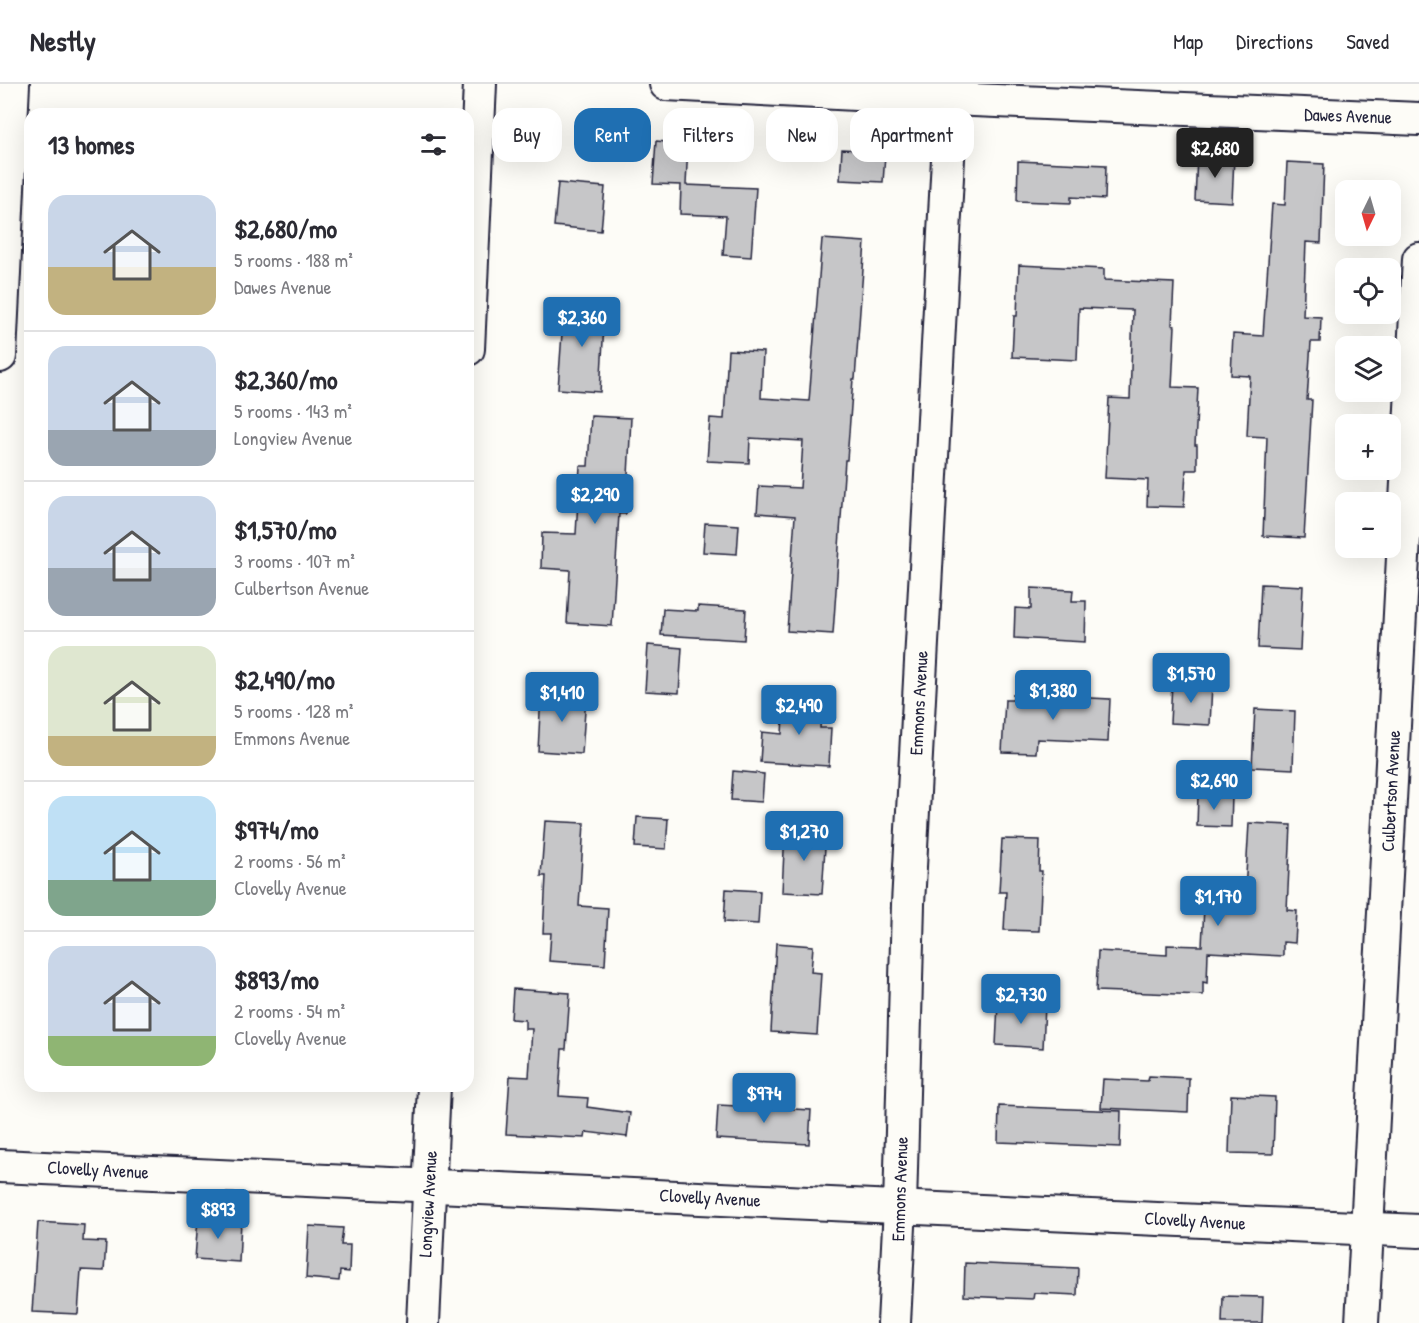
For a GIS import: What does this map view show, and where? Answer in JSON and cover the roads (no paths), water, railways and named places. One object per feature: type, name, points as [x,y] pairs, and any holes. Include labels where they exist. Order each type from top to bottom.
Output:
[{"type":"street","points":[[0,357],[13,84]]},
{"type":"street","points":[[474,216],[480,84]]},
{"type":"street","name":"Dawes Avenue","points":[[666,84],[951,91],[1419,119]]},
{"type":"street","name":"Emmons Avenue","points":[[894,1323],[900,1207],[908,904],[951,91]]},
{"type":"street","name":"Culbertson Avenue","points":[[1362,1323],[1419,259]]},
{"type":"street","name":"Longview Avenue","points":[[423,1323],[434,1092]]},
{"type":"street","name":"Clovelly Avenue","points":[[0,1166],[1419,1231]]}]
